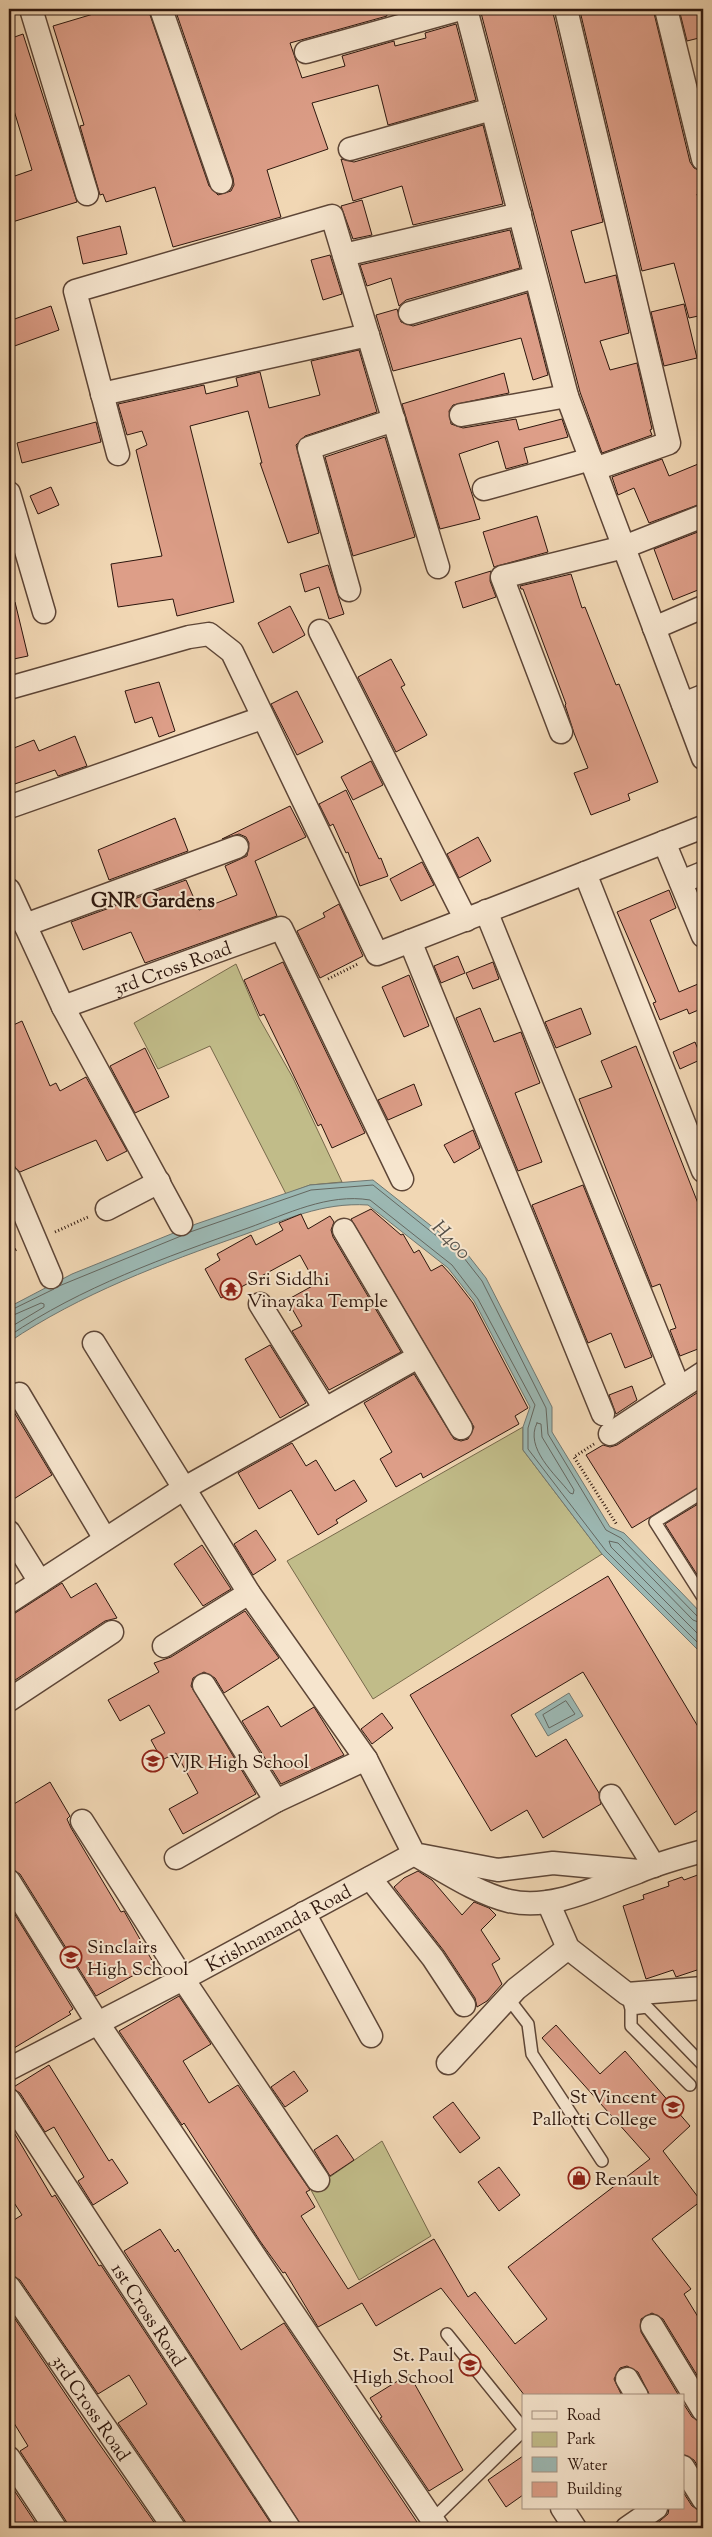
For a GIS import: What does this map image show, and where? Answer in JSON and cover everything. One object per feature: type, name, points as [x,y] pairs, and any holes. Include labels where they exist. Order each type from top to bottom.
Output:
[{"type":"street","points":[[31,9],[87,194]]},
{"type":"street","points":[[161,9],[221,182]]},
{"type":"street","points":[[306,52],[461,9]]},
{"type":"street","points":[[466,9],[567,396],[654,628],[693,700],[703,758]]},
{"type":"street","points":[[484,489],[593,464],[669,443],[566,9]]},
{"type":"street","points":[[666,9],[703,159]]},
{"type":"street","points":[[350,149],[492,109]]},
{"type":"street","points":[[344,255],[520,214]]},
{"type":"street","points":[[118,454],[75,291],[332,216],[438,567]]},
{"type":"street","points":[[410,313],[535,277]]},
{"type":"street","points":[[102,394],[368,335]]},
{"type":"street","points":[[461,415],[567,396]]},
{"type":"street","points":[[349,590],[309,448],[394,420]]},
{"type":"street","points":[[9,493],[44,612]]},
{"type":"street","points":[[561,732],[502,577],[624,547],[703,516]]},
{"type":"street","points":[[654,628],[703,606]]},
{"type":"street","points":[[320,631],[466,920]]},
{"type":"street","points":[[9,688],[189,636],[209,634],[232,652],[262,718],[377,954],[703,827]]},
{"type":"street","points":[[9,806],[262,718]]},
{"type":"street","points":[[664,842],[703,936]]},
{"type":"street","points":[[25,925],[237,847]]},
{"type":"street","points":[[585,873],[703,1171]]},
{"type":"street","points":[[681,882],[703,873]]},
{"type":"street","points":[[9,890],[63,1007],[160,1182],[181,1224]]},
{"type":"street","points":[[486,912],[675,1378]]},
{"type":"street","name":"3rd Cross Road","points":[[63,1007],[281,928],[310,988]]},
{"type":"street","points":[[410,941],[606,1424],[703,1373]]},
{"type":"street","points":[[310,988],[402,1179]]},
{"type":"street","points":[[9,1178],[50,1277]]},
{"type":"street","points":[[107,1209],[160,1182]]},
{"type":"street","points":[[344,1230],[461,1428]]},
{"type":"street","points":[[260,1304],[325,1409]]},
{"type":"street","points":[[94,1344],[249,1593],[366,1759],[414,1854],[470,1885],[510,1901],[548,1902],[591,1890],[646,1869],[703,1851]]},
{"type":"street","points":[[9,1602],[183,1489],[418,1357]]},
{"type":"street","points":[[9,1400],[19,1394],[105,1539]]},
{"type":"street","points":[[9,1532],[40,1582]]},
{"type":"street","points":[[164,1646],[249,1593]]},
{"type":"street","points":[[9,1700],[112,1632]]},
{"type":"street","points":[[204,1685],[276,1801]]},
{"type":"street","points":[[176,1858],[276,1801],[366,1759]]},
{"type":"street","points":[[611,1796],[646,1869]]},
{"type":"street","points":[[82,1822],[183,1979],[318,2180]]},
{"type":"street","points":[[414,1854],[498,1870],[553,1863],[646,1869]]},
{"type":"street","name":"Krishnananda Road","points":[[10,2064],[183,1979],[414,1854]]},
{"type":"street","points":[[370,1878],[433,1958],[464,2005]]},
{"type":"street","points":[[9,1881],[97,2022],[435,2524]]},
{"type":"street","points":[[548,1902],[568,1948],[629,2002],[703,1988]]},
{"type":"street","points":[[304,1913],[371,2036]]},
{"type":"street","points":[[448,2063],[508,1998],[568,1948]]},
{"type":"street","name":"1st Cross Road","points":[[9,2100],[289,2528]]},
{"type":"street","name":"3rd Cross Road","points":[[9,2287],[174,2528]]},
{"type":"street","points":[[652,2326],[703,2410]]},
{"type":"street","points":[[9,2458],[55,2528]]},
{"type":"street","points":[[563,2510],[575,2528]]},
{"type":"street","points":[[627,2528],[653,2510]]},
{"type":"lane","points":[[702,1596],[655,1522],[703,1492]]},
{"type":"lane","points":[[508,1998],[528,2024],[532,2054],[602,2161]]},
{"type":"lane","points":[[690,2085],[631,2026],[629,2002],[647,2007],[703,2065]]},
{"type":"lane","points":[[447,2334],[522,2428]]},
{"type":"lane","points":[[435,2524],[522,2430]]},
{"type":"path","points":[[310,988],[377,954]]},
{"type":"path","points":[[9,1253],[107,1209]]},
{"type":"path","points":[[606,1424],[574,1456],[617,1525]]},
{"type":"green space","points":[[236,964],[259,1018],[293,1078],[342,1182],[310,1185],[286,1194],[210,1046],[158,1069],[134,1023]]},
{"type":"green space","points":[[523,1427],[523,1450],[602,1554],[373,1699],[287,1561]]},
{"type":"green space","points":[[382,2141],[431,2236],[359,2280],[311,2190]]},
{"type":"water","points":[[373,1180],[468,1255],[486,1278],[552,1407],[552,1432],[610,1527],[624,1533],[703,1615],[703,1655],[602,1554],[523,1450],[523,1427],[530,1407],[474,1301],[448,1268],[368,1205],[335,1206],[304,1213],[183,1257],[93,1294],[9,1342],[9,1307],[72,1274],[196,1224],[310,1185]]},
{"type":"water","points":[[569,1693],[583,1716],[548,1736],[535,1714]]},
{"type":"building","points":[[110,9],[148,9],[209,186],[218,195],[231,191],[234,185],[233,178],[175,9],[385,9],[387,16],[290,43],[302,78],[345,66],[342,56],[394,41],[395,46],[426,38],[425,33],[456,24],[476,100],[388,125],[378,85],[312,103],[328,149],[267,170],[281,217],[173,247],[155,187],[106,202],[103,194],[100,195],[80,126],[84,125],[53,26]]},
{"type":"building","points":[[480,9],[551,9],[554,17],[603,222],[571,231],[585,283],[616,275],[629,333],[600,341],[610,370],[637,363],[652,429],[650,430],[652,435],[602,453],[580,392]]},
{"type":"building","points":[[589,9],[653,9],[690,162],[694,168],[703,172],[703,193],[697,194],[703,218],[703,315],[689,318],[674,263],[642,271],[580,11]]},
{"type":"building","points":[[679,9],[703,9],[703,37],[687,41]]},
{"type":"building","points":[[23,34],[77,202],[9,223],[9,178],[32,170],[9,94],[9,39]]},
{"type":"building","points":[[483,125],[503,204],[413,225],[402,186],[353,201],[341,159],[354,162]]},
{"type":"building","points":[[362,200],[372,235],[353,239],[341,206]]},
{"type":"building","points":[[120,226],[127,254],[83,264],[77,237]]},
{"type":"building","points":[[510,230],[520,268],[406,300],[399,306],[391,278],[367,286],[360,265]]},
{"type":"building","points":[[330,255],[342,294],[323,300],[311,260]]},
{"type":"building","points":[[527,293],[548,375],[533,380],[521,338],[393,371],[376,315],[397,309],[401,322],[413,326]]},
{"type":"building","points":[[684,304],[697,358],[664,366],[651,312]]},
{"type":"building","points":[[51,306],[59,330],[9,348],[9,321]]},
{"type":"building","points":[[359,350],[377,412],[305,436],[296,445],[319,533],[288,543],[260,463],[262,463],[248,411],[190,426],[234,602],[177,616],[173,599],[118,607],[111,564],[162,556],[136,450],[147,445],[142,431],[127,435],[118,404],[204,385],[206,394],[238,386],[236,378],[260,372],[269,408],[320,395],[311,361]]},
{"type":"building","points":[[504,373],[509,393],[453,405],[449,411],[451,424],[463,428],[516,419],[519,430],[562,419],[568,437],[524,448],[528,463],[506,469],[498,441],[459,454],[480,519],[440,529],[402,404]]},
{"type":"building","points":[[96,422],[101,442],[22,463],[17,443]]},
{"type":"building","points":[[385,437],[415,537],[353,556],[325,457]]},
{"type":"building","points":[[662,459],[669,476],[703,462],[703,503],[649,523],[634,488],[618,495],[612,477]]},
{"type":"building","points":[[51,487],[59,505],[38,514],[30,496]]},
{"type":"building","points":[[537,516],[548,552],[494,567],[483,532]]},
{"type":"building","points":[[703,530],[703,588],[673,600],[654,549]]},
{"type":"building","points":[[328,565],[344,614],[329,619],[319,587],[305,592],[300,574]]},
{"type":"building","points":[[491,571],[490,581],[496,597],[463,608],[455,582]]},
{"type":"building","points":[[571,574],[582,608],[585,607],[616,685],[619,684],[658,782],[628,794],[630,800],[591,815],[574,773],[588,768],[574,733],[566,704],[523,589],[520,586]]},
{"type":"building","points":[[9,602],[15,602],[28,656],[9,660]]},
{"type":"building","points":[[290,606],[305,635],[273,653],[258,623]]},
{"type":"building","points":[[391,659],[405,685],[401,687],[427,735],[396,752],[358,677]]},
{"type":"building","points":[[159,682],[175,731],[159,737],[152,717],[135,723],[125,691]]},
{"type":"building","points":[[297,691],[323,742],[297,755],[271,704]]},
{"type":"building","points":[[75,736],[87,766],[58,776],[55,770],[9,786],[9,750],[34,740],[39,751]]},
{"type":"building","points":[[371,761],[383,785],[353,800],[341,777]]},
{"type":"building","points":[[346,790],[379,859],[381,858],[388,876],[360,886],[348,852],[346,853],[333,824],[330,826],[319,804]]},
{"type":"building","points":[[290,806],[306,837],[255,861],[277,916],[145,963],[131,932],[83,950],[71,922],[186,880],[199,910],[237,895],[225,866],[247,856],[249,843],[246,837],[239,834],[222,839]]},
{"type":"building","points":[[175,818],[188,851],[109,880],[98,850]]},
{"type":"building","points":[[478,837],[491,861],[459,878],[447,854]]},
{"type":"building","points":[[422,862],[434,885],[401,901],[390,879]]},
{"type":"building","points":[[669,890],[676,908],[650,920],[679,992],[698,984],[703,997],[703,1008],[689,1014],[687,1009],[660,1020],[653,1003],[656,1002],[617,912]]},
{"type":"building","points":[[339,904],[363,956],[320,978],[297,931],[325,917],[323,913]]},
{"type":"building","points":[[458,956],[465,973],[441,983],[434,966]]},
{"type":"building","points":[[283,962],[365,1133],[332,1148],[321,1124],[318,1126],[264,1014],[260,1016],[244,980]]},
{"type":"building","points":[[493,962],[499,979],[473,989],[466,973]]},
{"type":"building","points":[[409,975],[429,1026],[404,1037],[382,987]]},
{"type":"building","points":[[480,1008],[494,1042],[521,1032],[540,1083],[515,1093],[542,1162],[518,1171],[456,1018]]},
{"type":"building","points":[[581,1008],[591,1034],[556,1048],[545,1022]]},
{"type":"building","points":[[22,1021],[50,1086],[56,1083],[60,1091],[86,1077],[127,1151],[107,1161],[96,1140],[20,1172],[15,1167],[9,1152],[9,1027]]},
{"type":"building","points":[[695,1042],[702,1059],[680,1069],[673,1052]]},
{"type":"building","points":[[636,1046],[703,1216],[703,1347],[680,1356],[670,1330],[676,1328],[660,1284],[652,1287],[579,1099],[612,1087],[601,1061]]},
{"type":"building","points":[[145,1048],[169,1097],[135,1113],[110,1066]]},
{"type":"building","points":[[414,1084],[422,1105],[388,1120],[378,1100]]},
{"type":"building","points":[[473,1130],[480,1148],[454,1163],[444,1145]]},
{"type":"building","points":[[583,1185],[652,1357],[625,1368],[611,1333],[588,1343],[532,1205]]},
{"type":"building","points":[[371,1209],[401,1235],[403,1234],[414,1253],[419,1250],[431,1271],[442,1265],[452,1276],[473,1303],[528,1408],[515,1416],[519,1424],[423,1478],[421,1473],[396,1487],[380,1459],[392,1452],[364,1403],[414,1374],[454,1439],[461,1441],[468,1439],[474,1427],[351,1219]]},
{"type":"building","points":[[301,1214],[308,1229],[330,1216],[334,1222],[331,1230],[333,1237],[401,1352],[329,1390],[292,1331],[302,1326],[287,1300],[316,1284],[300,1255],[221,1298],[205,1269],[220,1260],[217,1254],[251,1235],[256,1245],[283,1230],[279,1223]]},
{"type":"building","points":[[270,1345],[306,1403],[280,1418],[245,1359]]},
{"type":"building","points":[[632,1386],[637,1400],[616,1414],[609,1395]]},
{"type":"building","points":[[703,1389],[703,1485],[632,1528],[586,1455],[603,1445],[610,1447],[617,1445]]},
{"type":"building","points":[[14,1412],[52,1475],[9,1502],[9,1413]]},
{"type":"building","points":[[292,1443],[306,1466],[316,1460],[335,1491],[354,1480],[367,1501],[336,1520],[338,1523],[318,1535],[291,1490],[259,1509],[238,1473]]},
{"type":"building","points":[[703,1501],[703,1584],[665,1524]]},
{"type":"building","points":[[256,1530],[276,1560],[253,1575],[234,1544]]},
{"type":"building","points":[[202,1545],[231,1589],[203,1606],[174,1564]]},
{"type":"building","points":[[608,1576],[703,1735],[703,1807],[675,1825],[583,1672],[511,1715],[536,1757],[566,1739],[599,1793],[601,1804],[543,1838],[527,1810],[491,1831],[410,1695]]},
{"type":"building","points":[[62,1583],[71,1598],[96,1583],[117,1618],[105,1621],[9,1684],[9,1617]]},
{"type":"building","points":[[245,1611],[279,1658],[224,1693],[215,1678],[204,1672],[193,1678],[191,1686],[256,1794],[183,1834],[169,1809],[198,1793],[176,1753],[162,1760],[151,1740],[165,1733],[149,1705],[120,1721],[108,1700],[159,1672],[154,1663],[171,1657]]},
{"type":"building","points":[[268,1706],[281,1727],[314,1707],[344,1755],[281,1784],[242,1721]]},
{"type":"building","points":[[382,1713],[393,1728],[372,1744],[361,1729]]},
{"type":"building","points":[[50,1782],[70,1816],[67,1819],[71,1828],[121,1912],[124,1911],[154,1964],[96,1996],[20,1874],[9,1868],[9,1807]]},
{"type":"building","points":[[418,1871],[432,1880],[462,1915],[474,1902],[489,1908],[496,1915],[481,1930],[500,1959],[492,1964],[502,1984],[487,2001],[477,2007],[475,1998],[444,1951],[394,1887],[404,1878]]},
{"type":"building","points":[[703,1873],[703,1968],[676,1977],[673,1970],[646,1979],[623,1906],[644,1899],[643,1895],[669,1886],[668,1882],[682,1877],[684,1880]]},
{"type":"building","points":[[9,1905],[73,2009],[69,2012],[71,2014],[9,2051]]},
{"type":"building","points":[[179,1996],[211,2044],[183,2061],[209,2103],[238,2085],[310,2190],[306,2192],[315,2207],[301,2216],[348,2289],[434,2239],[468,2297],[475,2292],[515,2344],[547,2319],[508,2267],[650,2159],[542,2038],[556,2025],[600,2074],[625,2051],[690,2126],[663,2151],[701,2201],[652,2239],[691,2289],[684,2294],[703,2325],[703,2385],[663,2319],[652,2313],[641,2319],[641,2332],[678,2394],[649,2394],[638,2372],[627,2366],[620,2368],[614,2379],[621,2394],[523,2394],[441,2288],[376,2326],[362,2303],[318,2327],[285,2272],[283,2273],[260,2241],[184,2123],[182,2125],[119,2031]]},
{"type":"building","points":[[49,2065],[109,2161],[112,2159],[128,2183],[93,2205],[78,2181],[84,2177],[54,2127],[45,2132],[20,2093],[12,2088]]},
{"type":"building","points":[[294,2071],[308,2091],[285,2107],[271,2087]]},
{"type":"building","points":[[453,2102],[480,2138],[460,2153],[433,2117]]},
{"type":"building","points":[[9,2124],[52,2197],[55,2195],[99,2266],[101,2265],[270,2522],[260,2528],[187,2528],[185,2521],[118,2423],[147,2404],[129,2375],[98,2394],[20,2280],[9,2274],[9,2223],[22,2215],[9,2195]]},
{"type":"building","points":[[337,2135],[354,2160],[330,2176],[314,2150]]},
{"type":"building","points":[[499,2167],[520,2195],[499,2211],[478,2182]]},
{"type":"building","points":[[160,2229],[175,2252],[178,2249],[241,2350],[284,2323],[421,2528],[303,2528],[124,2251]]},
{"type":"building","points":[[9,2310],[158,2528],[68,2528],[66,2521],[20,2451],[28,2446],[9,2415]]},
{"type":"building","points":[[409,2374],[463,2470],[429,2491],[380,2418],[382,2417],[370,2398]]},
{"type":"building","points":[[684,2405],[692,2417],[703,2423],[703,2475],[694,2460],[684,2455]]},
{"type":"building","points":[[522,2457],[522,2496],[506,2507],[488,2480]]},
{"type":"building","points":[[10,2484],[39,2528],[9,2528]]},
{"type":"building","points":[[684,2494],[692,2506],[703,2512],[703,2528],[658,2528],[655,2525],[668,2514],[669,2510],[684,2510]]},
{"type":"place","name":"Sri Siddhi Vinayaka Temple","points":[[231,1289]]},
{"type":"place","name":"VJR High School","points":[[153,1761]]},
{"type":"place","name":"Sinclairs High School","points":[[71,1957]]},
{"type":"place","name":"St Vincent Pallotti College","points":[[673,2107]]},
{"type":"place","name":"Renault","points":[[579,2178]]},
{"type":"place","name":"St. Paul High School","points":[[470,2365]]},
{"type":"district","name":"GNR Gardens","points":[[153,900]]},
{"type":"water label","name":"H400","points":[[452,1239]]}]
